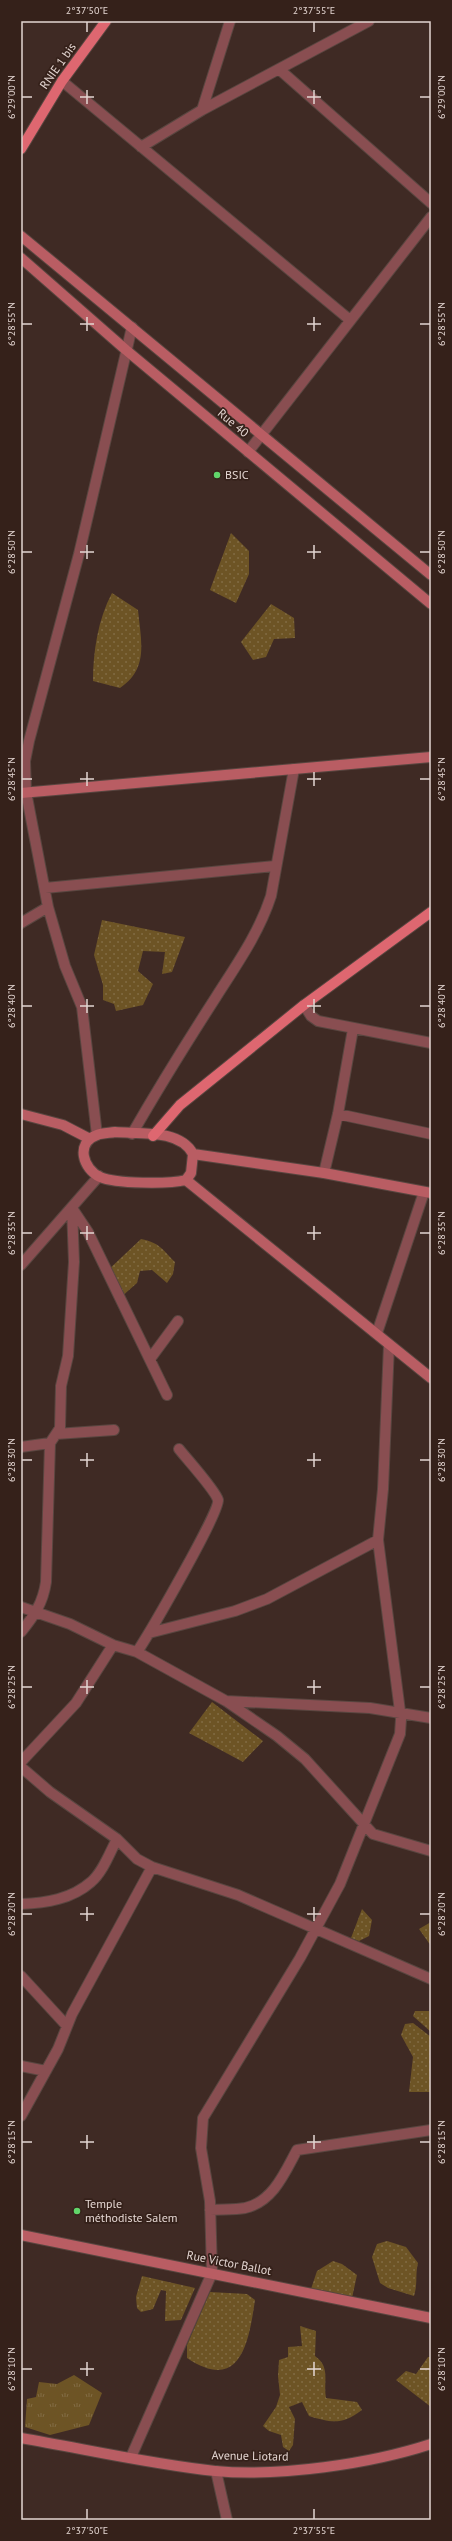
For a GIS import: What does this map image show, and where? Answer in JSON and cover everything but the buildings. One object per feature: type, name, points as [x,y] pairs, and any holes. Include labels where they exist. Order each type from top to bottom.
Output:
[{"type":"main road","name":"RNIE 1 bis","points":[[21,149],[62,81],[106,21]]},
{"type":"main road","name":"Rue 40","points":[[21,236],[132,327],[260,436],[431,575]]},
{"type":"main road","name":"Rue 40","points":[[21,258],[126,350],[431,604]]},
{"type":"main road","points":[[23,793],[431,758]]},
{"type":"main road","points":[[152,1136],[175,1109],[304,1005],[431,912]]},
{"type":"main road","points":[[21,1114],[63,1125],[94,1137]]},
{"type":"main road","points":[[115,1132],[152,1136],[167,1136],[184,1142],[193,1154],[191,1173],[186,1180],[170,1183],[115,1180],[99,1176],[87,1166],[84,1159],[85,1145],[94,1137],[115,1132]]},
{"type":"main road","points":[[193,1154],[324,1173],[428,1192]]},
{"type":"main road","points":[[186,1180],[431,1378]]},
{"type":"main road","name":"Rue Victor Ballot","points":[[21,2235],[431,2318]]},
{"type":"main road","name":"Avenue Liotard","points":[[21,2438],[216,2471],[298,2470],[411,2450],[431,2444]]},
{"type":"street","points":[[202,110],[230,21]]},
{"type":"street","points":[[141,147],[202,110],[280,70],[369,21]]},
{"type":"street","points":[[280,70],[431,203]]},
{"type":"street","points":[[62,81],[350,320]]},
{"type":"street","points":[[248,452],[431,216]]},
{"type":"street","points":[[94,1137],[82,1008],[65,966],[48,907],[23,793],[28,741],[79,554],[132,327]]},
{"type":"street","points":[[132,1134],[170,1068],[195,1034],[246,951],[268,907],[294,769]]},
{"type":"street","points":[[45,888],[275,866]]},
{"type":"street","points":[[21,923],[48,907]]},
{"type":"street","points":[[304,1005],[311,1016],[318,1021],[431,1043]]},
{"type":"street","points":[[324,1173],[338,1114],[353,1029]]},
{"type":"street","points":[[338,1114],[431,1134]]},
{"type":"street","points":[[23,1259],[72,1208],[99,1176]]},
{"type":"street","points":[[377,1333],[428,1192]]},
{"type":"street","points":[[72,1208],[88,1232],[167,1395]]},
{"type":"street","points":[[21,1632],[37,1612],[43,1598],[46,1582],[50,1444],[62,1419],[61,1386],[68,1356],[74,1262],[72,1208]]},
{"type":"street","points":[[150,1359],[178,1322]]},
{"type":"street","points":[[131,2457],[212,2273],[210,2210],[201,2148],[203,2118],[215,2094],[300,1958],[340,1884],[400,1734],[399,1712],[378,1540],[383,1489],[389,1345]]},
{"type":"street","points":[[56,1434],[114,1430]]},
{"type":"street","points":[[21,1447],[50,1444]]},
{"type":"street","points":[[137,1652],[149,1633],[217,1506],[216,1496],[179,1449]]},
{"type":"street","points":[[149,1633],[235,1611],[267,1599],[378,1540]]},
{"type":"street","points":[[21,1607],[70,1624],[113,1645],[137,1652],[226,1701],[277,1736],[305,1759],[372,1834],[431,1851]]},
{"type":"street","points":[[21,1762],[76,1703],[113,1645]]},
{"type":"street","points":[[226,1701],[370,1708],[431,1718]]},
{"type":"street","points":[[21,1767],[50,1792],[117,1839],[137,1859],[152,1867],[238,1895],[314,1930],[431,1979]]},
{"type":"street","points":[[21,1904],[40,1903],[62,1898],[92,1882],[117,1839]]},
{"type":"street","points":[[21,2116],[152,1867]]},
{"type":"street","points":[[21,1976],[67,2026]]},
{"type":"street","points":[[21,2066],[46,2071]]},
{"type":"street","points":[[210,2210],[246,2208],[273,2190],[279,2184],[297,2150],[431,2130]]},
{"type":"street","points":[[216,2471],[227,2520]]},
{"type":"green space","points":[[231,533],[249,551],[249,574],[236,603],[210,590]]},
{"type":"green space","points":[[112,593],[138,610],[141,633],[141,654],[139,663],[129,680],[120,688],[93,681],[97,636],[103,614]]},
{"type":"green space","points":[[271,604],[294,618],[295,638],[274,639],[266,657],[253,660],[241,642]]},
{"type":"green space","points":[[102,920],[185,937],[172,972],[162,974],[165,952],[143,951],[138,971],[153,984],[143,1005],[116,1011],[114,1004],[103,1000],[103,985],[94,955]]},
{"type":"green space","points":[[141,1239],[157,1245],[175,1262],[173,1274],[167,1283],[152,1270],[140,1271],[137,1283],[120,1298],[106,1272]]},
{"type":"green space","points":[[212,1702],[263,1741],[243,1762],[189,1733]]},
{"type":"green space","points":[[362,1909],[372,1920],[369,1936],[359,1941],[351,1938]]},
{"type":"green space","points":[[431,1922],[431,1946],[419,1929]]},
{"type":"green space","points":[[415,2011],[429,2011],[431,2032],[413,2016]]},
{"type":"green space","points":[[413,2023],[431,2037],[431,2092],[409,2092],[413,2057],[401,2035],[405,2024]]},
{"type":"green space","points":[[387,2241],[406,2247],[418,2263],[414,2296],[388,2288],[380,2283],[372,2257],[377,2244]]},
{"type":"green space","points":[[333,2261],[342,2264],[357,2275],[352,2298],[311,2289],[317,2271]]},
{"type":"green space","points":[[142,2276],[195,2288],[181,2320],[165,2321],[166,2291],[161,2290],[153,2309],[141,2312],[137,2308],[136,2297]]},
{"type":"green space","points":[[210,2292],[247,2294],[255,2300],[253,2316],[245,2346],[239,2358],[231,2366],[220,2370],[205,2368],[187,2358],[187,2345]]},
{"type":"green space","points":[[300,2326],[316,2331],[315,2356],[320,2360],[325,2370],[326,2398],[357,2402],[362,2410],[349,2418],[331,2421],[309,2416],[302,2402],[289,2407],[295,2419],[293,2445],[289,2451],[283,2447],[281,2435],[269,2431],[263,2426],[276,2407],[280,2395],[278,2376],[279,2360],[288,2357],[288,2347],[302,2346]]},
{"type":"green space","points":[[428,2357],[431,2357],[431,2407],[396,2380],[406,2371],[416,2374]]},
{"type":"green space","points":[[74,2375],[102,2393],[89,2425],[50,2435],[25,2427],[27,2399],[36,2397],[39,2382],[57,2384]]},
{"type":"place","name":"BSIC","points":[[217,475]]},
{"type":"place","name":"Temple méthodiste Salem","points":[[77,2211]]}]
